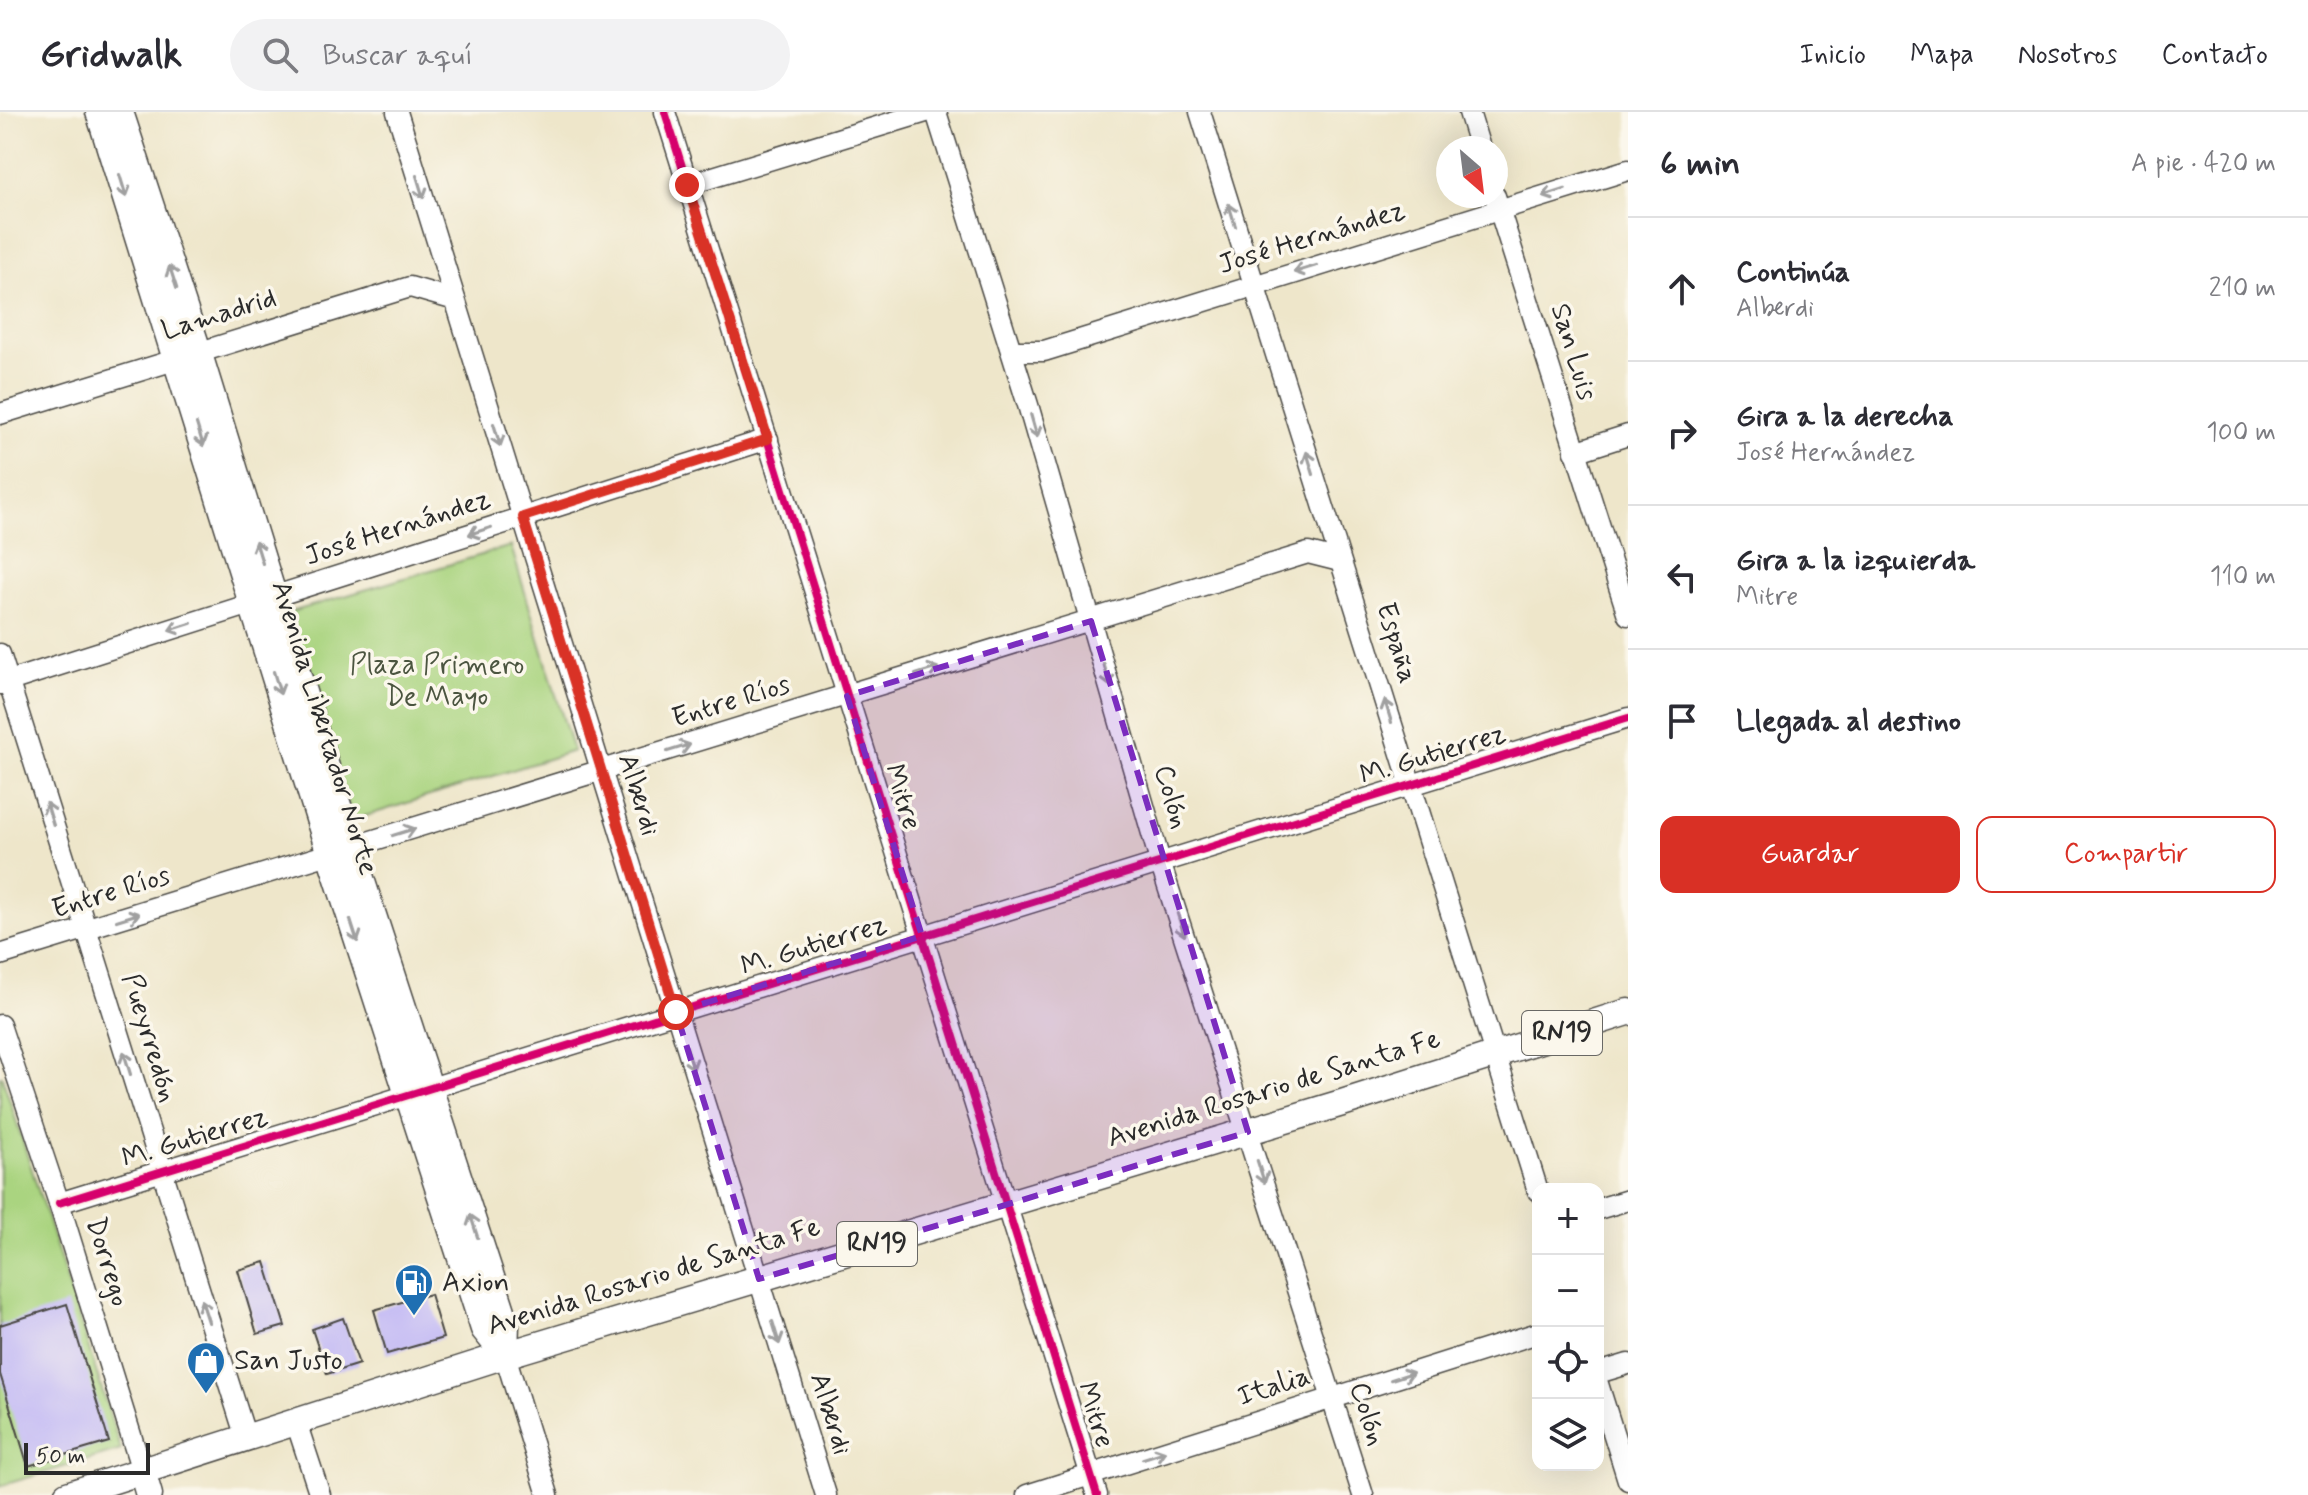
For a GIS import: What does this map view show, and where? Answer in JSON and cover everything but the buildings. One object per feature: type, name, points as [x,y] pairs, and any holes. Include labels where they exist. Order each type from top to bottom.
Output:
[{"type":"main road","name":"Avenida Libertador Norte","points":[[99,112],[187,354]]},
{"type":"main road","name":"Avenida Libertador Norte","points":[[120,112],[187,354],[340,851],[418,1091],[506,1323],[505,1355]]},
{"type":"main road","name":"Avenida Rosario de Santa Fe","points":[[67,1495],[146,1483],[246,1438],[505,1355],[1248,1132],[1628,1012]]},
{"type":"street","name":"Alberdi","points":[[397,112],[826,1495]]},
{"type":"street","name":"Mitre","points":[[665,112],[1097,1495]]},
{"type":"street","points":[[687,185],[926,112]]},
{"type":"street","name":"Colón","points":[[936,112],[1012,351],[1161,863],[1363,1495]]},
{"type":"street","name":"España","points":[[1200,112],[1536,1183]]},
{"type":"street","points":[[1469,112],[1476,136]]},
{"type":"street","name":"José Hernández","points":[[1508,200],[1628,170]]},
{"type":"street","name":"José Hernández","points":[[1012,351],[1044,351],[1254,285],[1482,208]]},
{"type":"street","name":"San Luis","points":[[1499,208],[1628,615]]},
{"type":"street","name":"Lamadrid","points":[[0,414],[410,287],[455,300]]},
{"type":"street","points":[[1575,452],[1628,435]]},
{"type":"street","name":"José Hernández","points":[[4,683],[768,439]]},
{"type":"street","name":"Entre Ríos","points":[[0,955],[1308,553],[1340,561]]},
{"type":"street","name":"Pueyrredón","points":[[0,654],[4,683],[86,930],[246,1438]]},
{"type":"street","name":"M. Gutierrez","points":[[59,1203],[1628,718]]},
{"type":"street","name":"Dorrego","points":[[0,1025],[146,1483]]},
{"type":"street","points":[[1604,1207],[1628,1200]]},
{"type":"street","name":"Italia","points":[[1027,1495],[1532,1335]]},
{"type":"street","name":"Avenida Libertador Norte","points":[[505,1355],[548,1495]]},
{"type":"street","points":[[1604,1371],[1628,1364]]},
{"type":"street","points":[[1603,1399],[1628,1480]]},
{"type":"street","points":[[296,1422],[320,1495]]},
{"type":"highlighted area","points":[[1091,621],[1248,1132],[759,1279],[676,1012],[922,936],[847,696]]},
{"type":"green space","name":"Plaza Primero De Mayo","points":[[511,546],[573,751],[353,820],[288,613]]},
{"type":"green space","points":[[0,1076],[121,1450],[0,1486]]},
{"type":"cycle path","points":[[665,112],[1097,1495]]},
{"type":"cycle path","points":[[59,1203],[1628,718]]},
{"type":"place","name":"Axion","points":[[414,1317]]},
{"type":"place","name":"San Justo","points":[[206,1395]]},
{"type":"route","points":[[676,1012],[523,517],[768,439],[687,185]]}]
